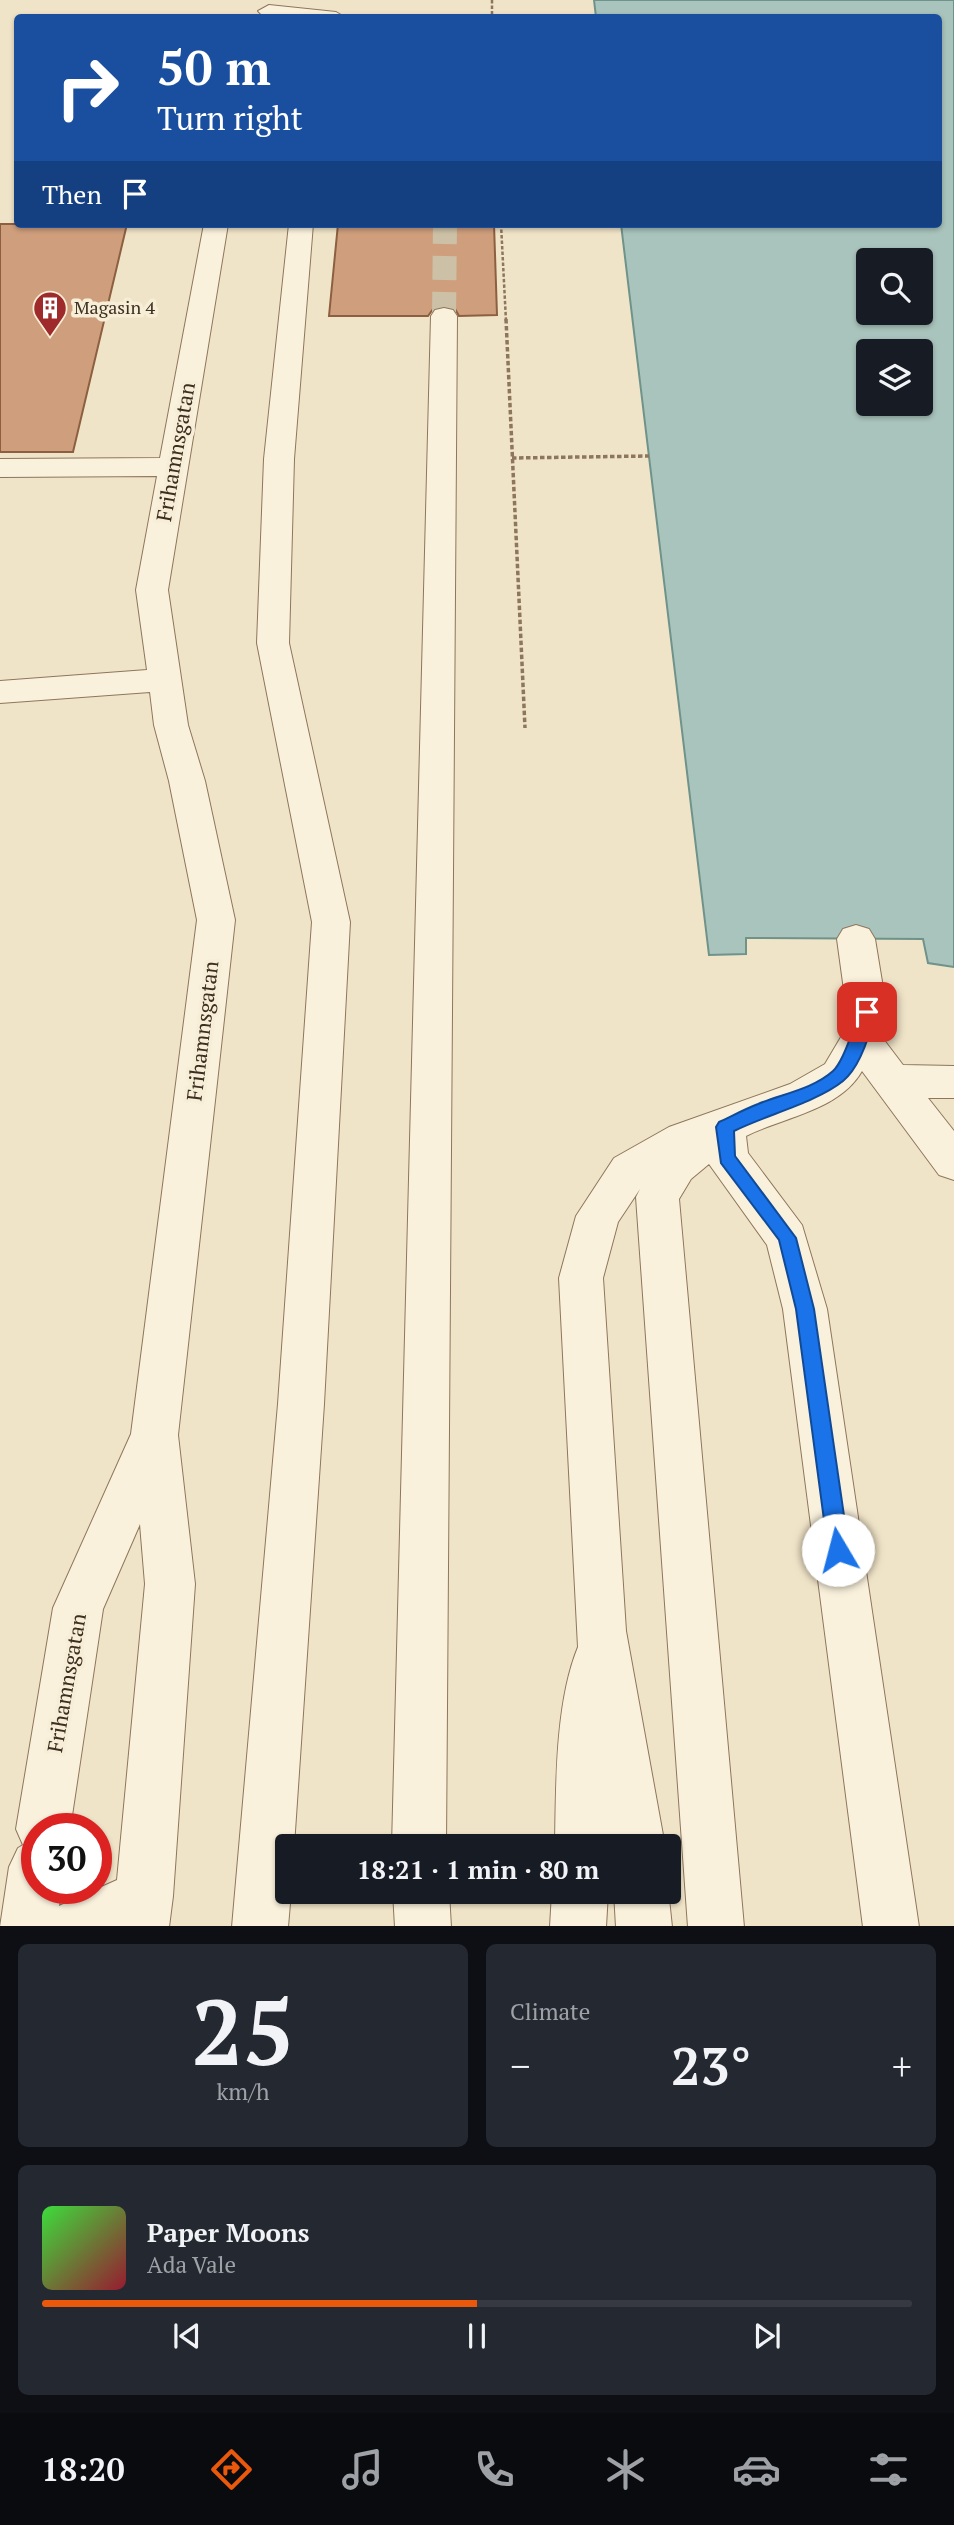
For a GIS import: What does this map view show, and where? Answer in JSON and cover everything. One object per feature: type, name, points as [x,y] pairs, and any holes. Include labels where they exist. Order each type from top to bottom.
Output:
[{"type":"street","points":[[270,11],[298,14]]},
{"type":"street","name":"Frihamnsgatan","points":[[46,1813],[78,1608],[155,1434],[216,920],[163,680],[152,590],[215,228]]},
{"type":"street","points":[[260,1926],[301,1404],[331,922],[273,643],[279,459],[301,228]]},
{"type":"street","points":[[419,1834],[444,316]]},
{"type":"street","points":[[0,468],[174,467]]},
{"type":"street","points":[[0,692],[163,680]]},
{"type":"street","points":[[636,1834],[601,1631],[581,1278],[598,1216],[629,1170],[684,1139],[725,1127],[762,1109],[803,1096],[839,1075],[860,1040],[867,1012],[856,939]]},
{"type":"street","points":[[860,1040],[954,1163]]},
{"type":"street","points":[[891,1081],[954,1082]]},
{"type":"street","points":[[716,1926],[657,1197],[676,1167],[725,1127]]},
{"type":"street","points":[[725,1127],[727,1158],[788,1238],[805,1309],[891,1926]]},
{"type":"street","points":[[80,1926],[143,1911],[170,1584],[155,1434]]},
{"type":"street","points":[[582,1834],[583,1764],[601,1631]]},
{"type":"street","points":[[27,1926],[31,1904]]},
{"type":"street","points":[[422,1904],[423,1926]]},
{"type":"street","points":[[578,1926],[579,1904]]},
{"type":"street","points":[[643,1904],[644,1926]]},
{"type":"path","points":[[501,228],[525,729]]},
{"type":"path","points":[[512,458],[649,456]]},
{"type":"water","points":[[594,0],[954,0],[954,967],[928,963],[923,939],[746,938],[746,954],[709,955],[621,228],[942,228],[942,14],[596,14]]},
{"type":"building","name":"Magasin 4","points":[[0,224],[14,224],[14,228],[126,228],[73,452],[0,452]]},
{"type":"building","points":[[338,228],[494,228],[497,315],[459,316],[454,307],[443,305],[433,309],[428,316],[329,316]]},
{"type":"tunnel","points":[[444,316],[445,228]]},
{"type":"place","name":"Magasin 4","points":[[50,338]]},
{"type":"route","points":[[838,1550],[805,1309],[788,1238],[727,1158],[725,1127],[762,1109],[803,1096],[839,1075],[860,1040],[867,1012]]}]
